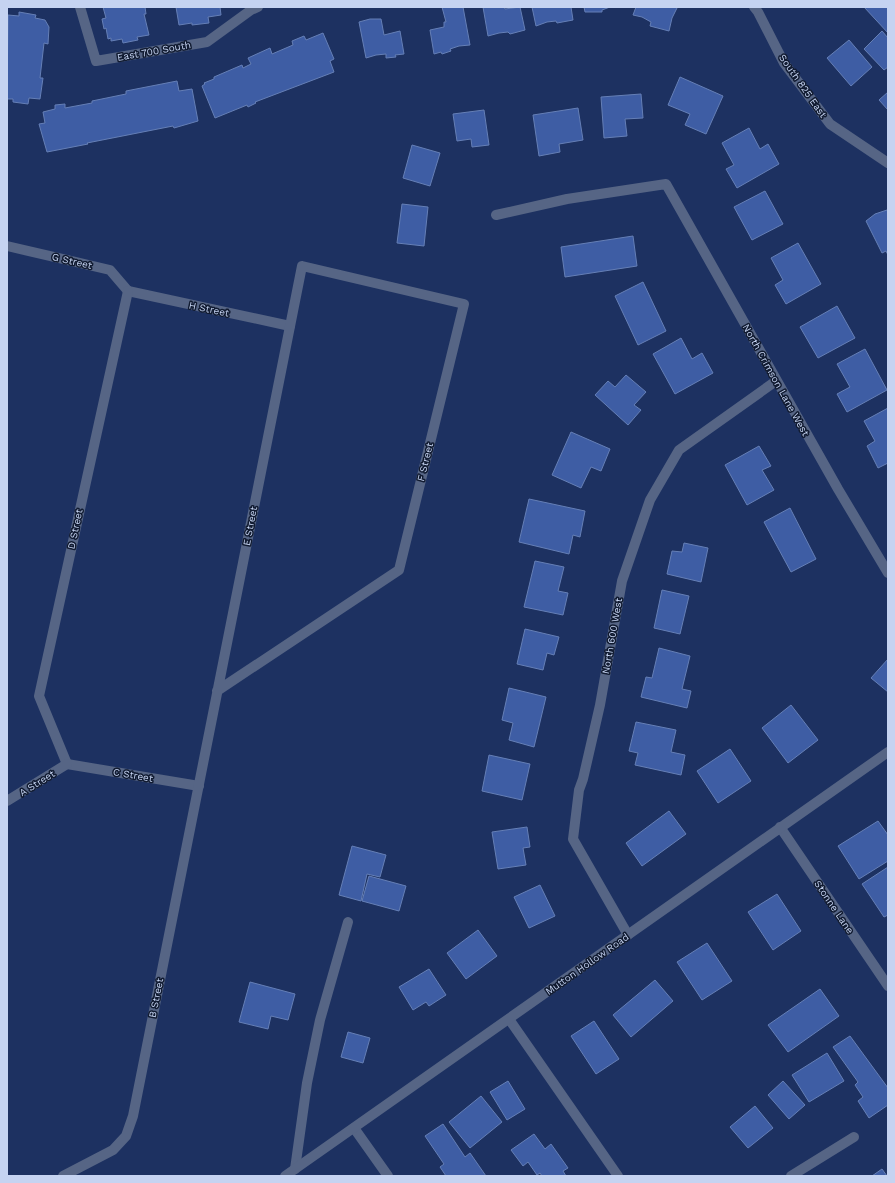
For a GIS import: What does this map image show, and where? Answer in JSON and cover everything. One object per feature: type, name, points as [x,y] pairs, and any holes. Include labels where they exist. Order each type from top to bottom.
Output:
[{"type":"street","name":"East 700 South","points":[[80,7],[96,61],[207,42],[253,8]]},
{"type":"street","name":"South 825 East","points":[[754,7],[784,63],[830,124],[888,163]]},
{"type":"street","name":"North Crimson Lane West","points":[[496,215],[567,199],[666,184],[776,381],[888,573]]},
{"type":"street","name":"G Street","points":[[7,246],[110,270],[128,291]]},
{"type":"street","name":"E Street","points":[[199,786],[302,266]]},
{"type":"street","name":"F Street","points":[[218,691],[399,570],[464,304],[302,266]]},
{"type":"street","name":"H Street","points":[[128,291],[290,326]]},
{"type":"street","name":"D Street","points":[[67,764],[39,696],[128,291]]},
{"type":"street","name":"North 600 West","points":[[628,935],[573,840],[579,790],[583,779],[600,705],[622,581],[650,500],[679,450],[776,381]]},
{"type":"street","name":"Mutton Hollow Road","points":[[285,1176],[888,752]]},
{"type":"street","name":"C Street","points":[[67,764],[199,786]]},
{"type":"street","name":"A Street","points":[[7,801],[67,764]]},
{"type":"street","name":"B Street","points":[[63,1176],[113,1150],[126,1136],[133,1116],[199,786]]},
{"type":"street","name":"Stonne Lane","points":[[780,827],[888,986]]},
{"type":"street","points":[[295,1169],[307,1083],[320,1020],[348,922]]},
{"type":"street","points":[[509,1019],[618,1176]]},
{"type":"street","points":[[354,1128],[388,1176]]},
{"type":"street","points":[[791,1176],[854,1137]]},
{"type":"building","points":[[103,7],[145,7],[146,14],[144,14],[149,35],[137,37],[138,40],[123,43],[122,39],[111,41],[111,38],[108,39],[106,28],[104,29],[102,19],[106,18]]},
{"type":"building","points":[[176,7],[220,7],[221,15],[208,17],[209,23],[179,25]]},
{"type":"building","points":[[442,7],[463,7],[470,45],[459,46],[442,54],[441,52],[434,54],[430,30],[444,27],[444,22],[446,22]]},
{"type":"building","points":[[483,7],[504,7],[505,9],[520,7],[525,30],[510,34],[508,32],[488,36]]},
{"type":"building","points":[[532,7],[571,7],[573,20],[557,23],[556,21],[547,22],[536,26]]},
{"type":"building","points":[[584,7],[610,7],[602,10],[602,12],[585,12]]},
{"type":"building","points":[[636,7],[677,8],[672,18],[669,31],[650,26],[651,22],[642,17],[633,15]]},
{"type":"building","points":[[864,7],[888,7],[888,33]]},
{"type":"building","points":[[19,12],[36,15],[35,18],[45,20],[49,27],[48,44],[44,43],[40,78],[43,78],[40,99],[29,98],[28,104],[13,102],[13,99],[7,99],[8,15],[19,16]]},
{"type":"building","points":[[370,19],[381,19],[384,35],[400,31],[404,54],[395,55],[396,57],[386,58],[386,54],[366,58],[359,22]]},
{"type":"building","points":[[882,31],[888,38],[888,67],[884,70],[864,49]]},
{"type":"building","points":[[323,33],[334,59],[330,61],[334,72],[255,102],[256,103],[248,107],[247,105],[215,118],[202,86],[205,84],[204,83],[242,65],[243,68],[251,64],[248,58],[270,48],[272,54],[293,45],[292,41],[304,36],[306,40]]},
{"type":"building","points":[[849,40],[872,67],[851,86],[827,58]]},
{"type":"building","points":[[680,77],[723,96],[706,134],[685,125],[690,114],[668,105]]},
{"type":"building","points":[[177,81],[179,91],[192,89],[198,121],[174,128],[173,126],[47,152],[39,124],[45,123],[43,112],[55,109],[55,105],[65,104],[65,108],[92,103],[92,101],[126,94],[126,91]]},
{"type":"building","points":[[888,92],[888,110],[879,100]]},
{"type":"building","points":[[641,94],[643,118],[625,119],[627,136],[604,138],[601,97]]},
{"type":"building","points":[[578,108],[583,140],[559,144],[560,152],[539,156],[533,115]]},
{"type":"building","points":[[484,110],[489,145],[472,147],[471,139],[457,141],[453,114]]},
{"type":"building","points":[[749,128],[760,149],[768,144],[779,164],[737,188],[726,169],[734,165],[722,143]]},
{"type":"building","points":[[412,145],[440,153],[430,186],[403,178]]},
{"type":"building","points":[[765,191],[783,224],[752,240],[734,207]]},
{"type":"building","points":[[402,204],[428,207],[424,246],[397,243]]},
{"type":"building","points":[[887,210],[888,255],[886,251],[882,253],[866,221],[875,214]]},
{"type":"building","points":[[633,236],[637,266],[565,277],[561,247]]},
{"type":"building","points":[[798,243],[821,284],[786,304],[775,285],[783,280],[771,258]]},
{"type":"building","points":[[643,282],[666,331],[638,345],[615,296]]},
{"type":"building","points":[[837,306],[855,338],[818,358],[800,327]]},
{"type":"building","points":[[681,338],[692,359],[702,353],[713,373],[675,394],[653,354]]},
{"type":"building","points":[[865,349],[887,390],[847,412],[837,394],[850,387],[837,364]]},
{"type":"building","points":[[626,375],[646,392],[634,405],[641,410],[628,425],[595,395],[608,381],[615,387]]},
{"type":"building","points":[[888,408],[888,463],[878,468],[867,446],[875,441],[864,421]]},
{"type":"building","points":[[571,432],[610,449],[601,471],[591,467],[581,488],[552,475]]},
{"type":"building","points":[[759,446],[771,466],[762,470],[774,490],[747,505],[725,465]]},
{"type":"building","points":[[529,499],[585,511],[580,537],[573,535],[569,554],[519,542]]},
{"type":"building","points":[[790,508],[816,559],[791,572],[764,522]]},
{"type":"building","points":[[684,543],[708,548],[701,582],[667,574],[672,551],[682,552]]},
{"type":"building","points":[[535,561],[564,567],[558,591],[568,593],[563,615],[524,607]]},
{"type":"building","points":[[662,590],[689,596],[680,634],[654,628]]},
{"type":"building","points":[[525,629],[559,637],[554,655],[547,653],[543,670],[517,664]]},
{"type":"building","points":[[659,648],[690,656],[682,689],[691,691],[687,708],[641,697],[646,677],[652,678]]},
{"type":"building","points":[[888,659],[888,692],[871,678]]},
{"type":"building","points":[[509,688],[546,697],[534,747],[509,740],[513,723],[502,720]]},
{"type":"building","points":[[791,705],[818,740],[788,763],[762,728]]},
{"type":"building","points":[[636,722],[676,730],[671,752],[685,755],[681,775],[635,765],[638,753],[629,751]]},
{"type":"building","points":[[730,749],[751,781],[718,803],[697,771]]},
{"type":"building","points":[[489,755],[530,764],[522,800],[482,791]]},
{"type":"building","points":[[669,811],[686,834],[642,866],[626,843]]},
{"type":"building","points":[[878,821],[888,835],[888,861],[859,879],[838,846]]},
{"type":"building","points":[[527,827],[530,847],[523,848],[526,865],[498,869],[492,832]]},
{"type":"building","points":[[352,846],[386,855],[380,877],[367,874],[361,901],[339,895]]},
{"type":"building","points":[[888,867],[888,915],[884,917],[862,884]]},
{"type":"building","points":[[369,876],[406,886],[399,911],[362,901]]},
{"type":"building","points":[[540,885],[555,916],[529,928],[514,897]]},
{"type":"building","points":[[777,894],[801,931],[773,950],[748,912]]},
{"type":"building","points":[[478,930],[497,956],[466,979],[447,953]]},
{"type":"building","points":[[707,943],[732,981],[702,1000],[677,962]]},
{"type":"building","points":[[429,969],[446,995],[429,1006],[426,1002],[413,1010],[399,987]]},
{"type":"building","points":[[655,980],[673,1001],[631,1037],[613,1015]]},
{"type":"building","points":[[250,982],[295,994],[288,1020],[271,1016],[268,1029],[239,1022]]},
{"type":"building","points":[[820,989],[839,1016],[788,1052],[768,1025]]},
{"type":"building","points":[[594,1021],[619,1059],[596,1074],[571,1036]]},
{"type":"building","points":[[348,1032],[370,1038],[363,1063],[341,1057]]},
{"type":"building","points":[[850,1036],[888,1088],[888,1105],[869,1118],[858,1101],[863,1097],[855,1085],[858,1082],[833,1047]]},
{"type":"building","points":[[827,1053],[844,1081],[809,1102],[792,1075]]},
{"type":"building","points":[[508,1081],[525,1109],[507,1120],[490,1092]]},
{"type":"building","points":[[783,1081],[805,1105],[789,1119],[768,1095]]},
{"type":"building","points":[[481,1096],[502,1122],[470,1148],[449,1122]]},
{"type":"building","points":[[755,1106],[773,1128],[748,1148],[730,1127]]},
{"type":"building","points":[[443,1124],[465,1157],[470,1153],[486,1176],[446,1176],[440,1167],[444,1164],[425,1136]]},
{"type":"building","points":[[534,1134],[545,1149],[551,1144],[568,1168],[563,1171],[566,1176],[542,1176],[540,1173],[537,1175],[528,1162],[523,1166],[511,1150]]},
{"type":"building","points":[[882,1169],[887,1176],[872,1176]]}]
